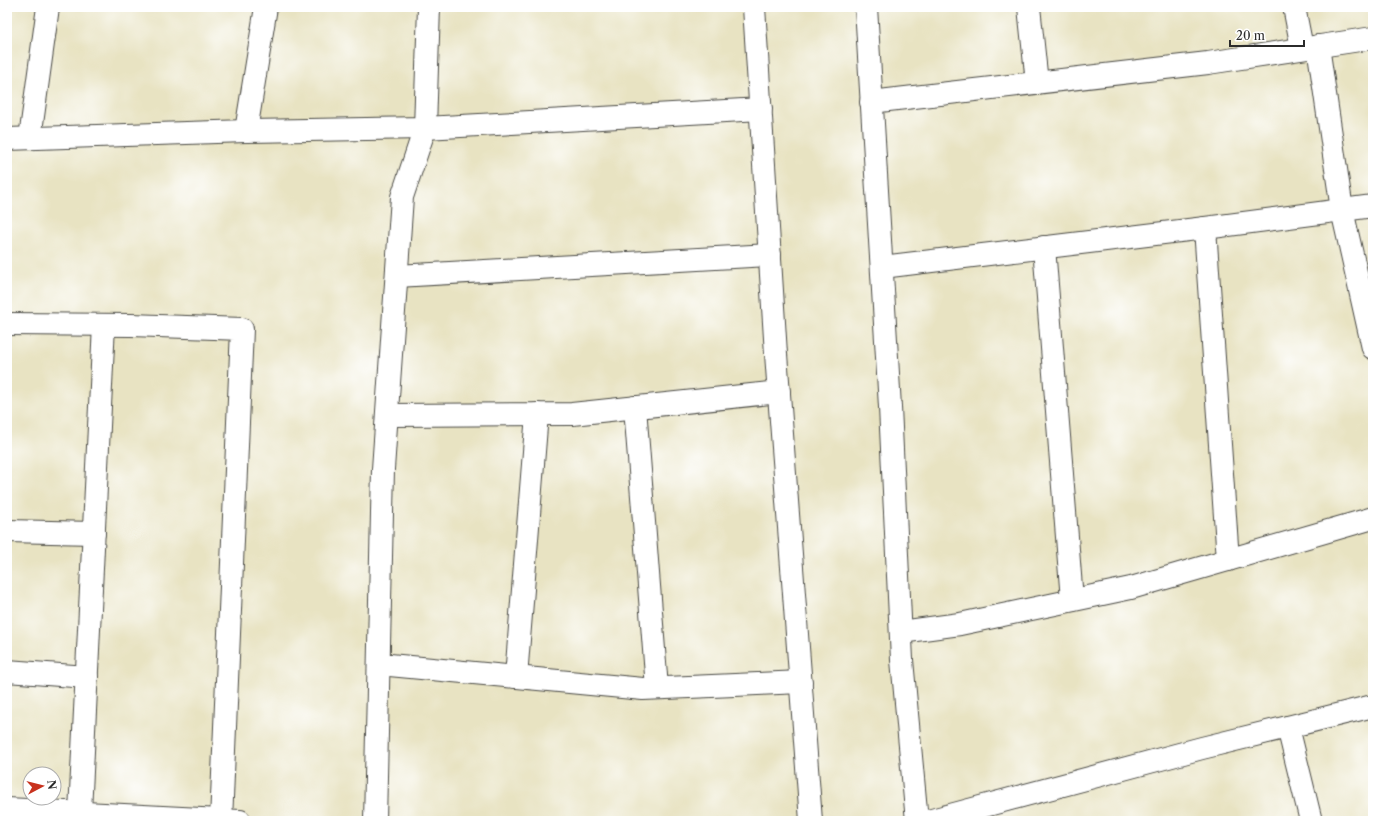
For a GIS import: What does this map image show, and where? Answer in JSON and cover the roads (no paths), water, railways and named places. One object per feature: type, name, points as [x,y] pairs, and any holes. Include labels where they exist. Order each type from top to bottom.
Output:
[{"type":"street","points":[[30,138],[48,7]]},
{"type":"street","points":[[246,131],[266,7]]},
{"type":"street","points":[[375,821],[383,469],[402,197],[425,128],[428,7]]},
{"type":"street","points":[[754,7],[779,392],[811,821]]},
{"type":"street","points":[[866,7],[882,267],[901,632],[917,821]]},
{"type":"street","points":[[1029,7],[1037,83]]},
{"type":"street","points":[[1294,7],[1310,47],[1342,210],[1373,348]]},
{"type":"street","points":[[871,102],[1208,63],[1373,38]]},
{"type":"street","points":[[7,139],[246,131],[425,128],[761,109]]},
{"type":"street","points":[[882,267],[1373,206]]},
{"type":"street","points":[[1205,228],[1228,560]]},
{"type":"street","points":[[1044,247],[1072,600]]},
{"type":"street","points":[[397,276],[770,255]]},
{"type":"street","points":[[7,324],[104,324],[242,329],[227,821],[7,808]]},
{"type":"street","points":[[80,812],[104,324]]},
{"type":"street","points":[[387,415],[572,414],[779,392]]},
{"type":"street","points":[[635,407],[657,688]]},
{"type":"street","points":[[516,677],[537,414]]},
{"type":"street","points":[[901,632],[960,624],[1131,588],[1373,518]]},
{"type":"street","points":[[7,531],[94,533]]},
{"type":"street","points":[[379,664],[643,689],[801,682]]},
{"type":"street","points":[[7,671],[87,677]]},
{"type":"street","points":[[928,821],[988,813],[1194,750],[1373,706]]},
{"type":"street","points":[[1288,727],[1311,821]]}]
